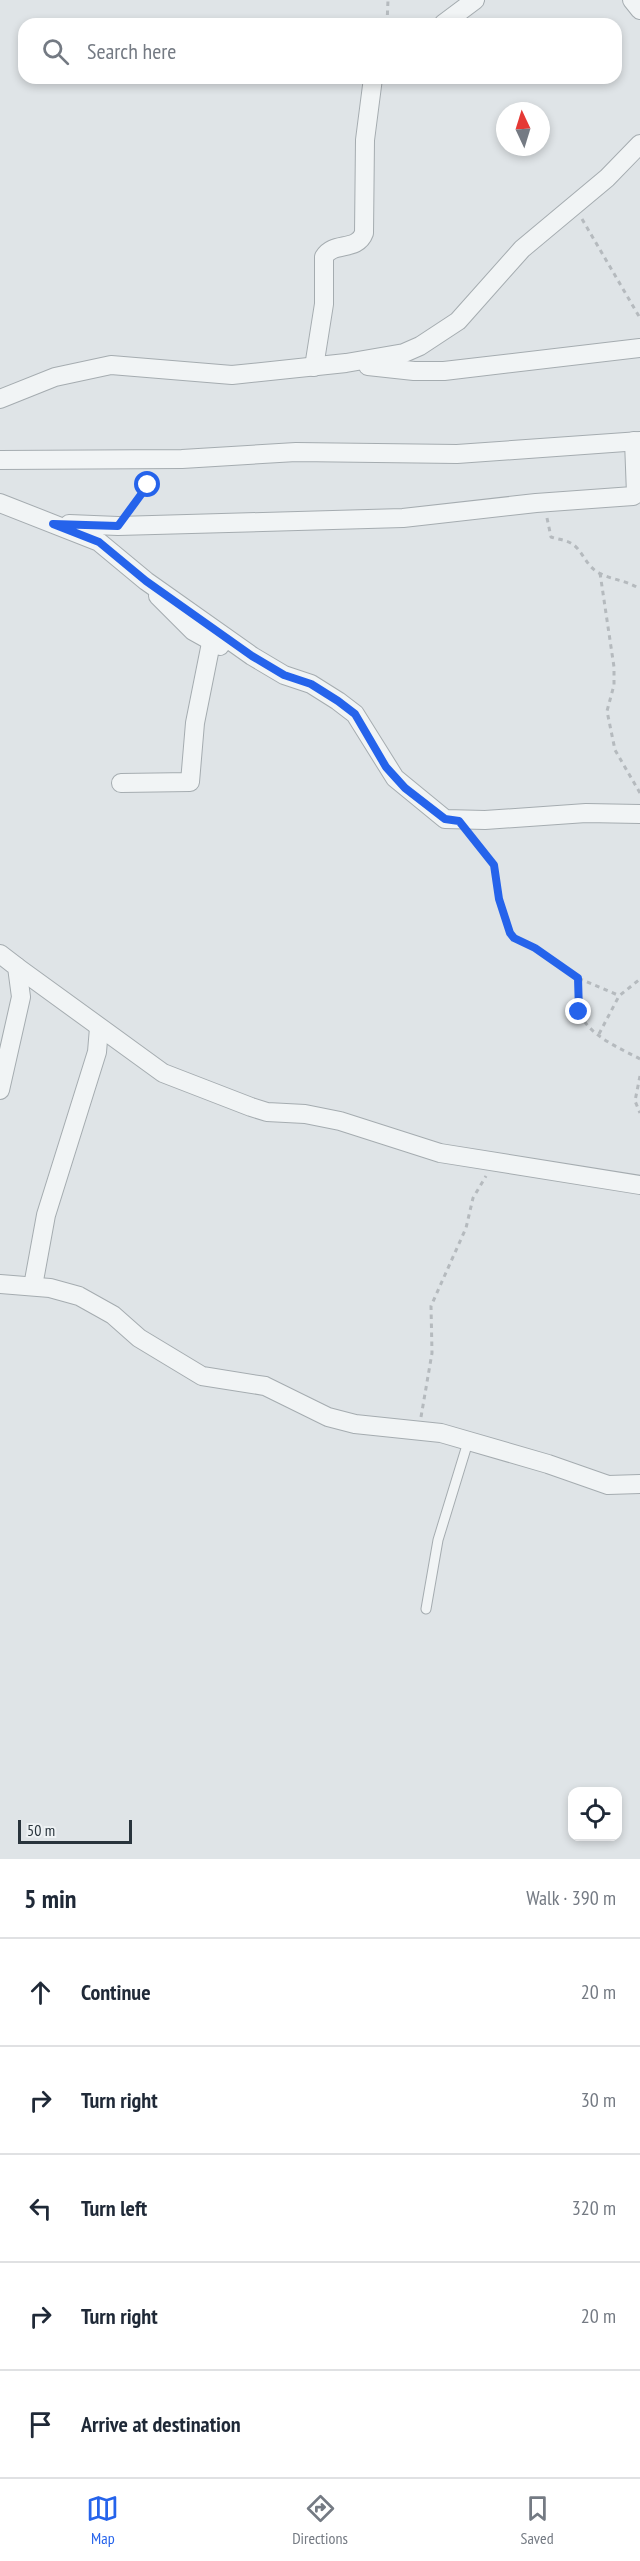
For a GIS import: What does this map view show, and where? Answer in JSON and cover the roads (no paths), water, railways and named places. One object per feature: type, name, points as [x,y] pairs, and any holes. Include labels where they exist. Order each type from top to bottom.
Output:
[{"type":"street","points":[[451,18],[475,0]]},
{"type":"street","points":[[632,0],[640,10]]},
{"type":"street","points":[[314,367],[324,304],[324,257],[332,249],[361,241],[364,233],[365,140],[372,84]]},
{"type":"street","points":[[0,399],[55,376],[111,365],[232,375],[346,363],[404,353],[458,321],[522,249],[574,207],[640,144]]},
{"type":"street","points":[[346,363],[414,371],[444,371],[640,348]]},
{"type":"street","points":[[0,460],[182,459],[296,452],[457,454],[637,441],[636,494],[403,518],[118,526],[53,524]]},
{"type":"street","points":[[0,503],[23,514],[99,542],[146,581],[252,656],[284,675],[311,684],[355,714],[395,778],[445,819],[459,821],[586,813],[640,814]]},
{"type":"street","points":[[146,581],[167,608],[211,643],[252,656]]},
{"type":"street","points":[[121,783],[190,782],[195,723],[211,643]]},
{"type":"street","points":[[0,954],[163,1073],[259,1110],[282,1114],[305,1113],[340,1120],[440,1153],[640,1185]]},
{"type":"street","points":[[0,1090],[21,996],[17,967]]},
{"type":"street","points":[[33,1286],[46,1215],[97,1052],[99,1028]]},
{"type":"street","points":[[0,1284],[64,1291],[93,1302],[139,1338],[202,1376],[265,1386],[328,1417],[355,1424],[441,1433],[548,1464],[608,1485],[640,1484]]},
{"type":"lane","points":[[426,1609],[438,1540],[468,1442]]}]
